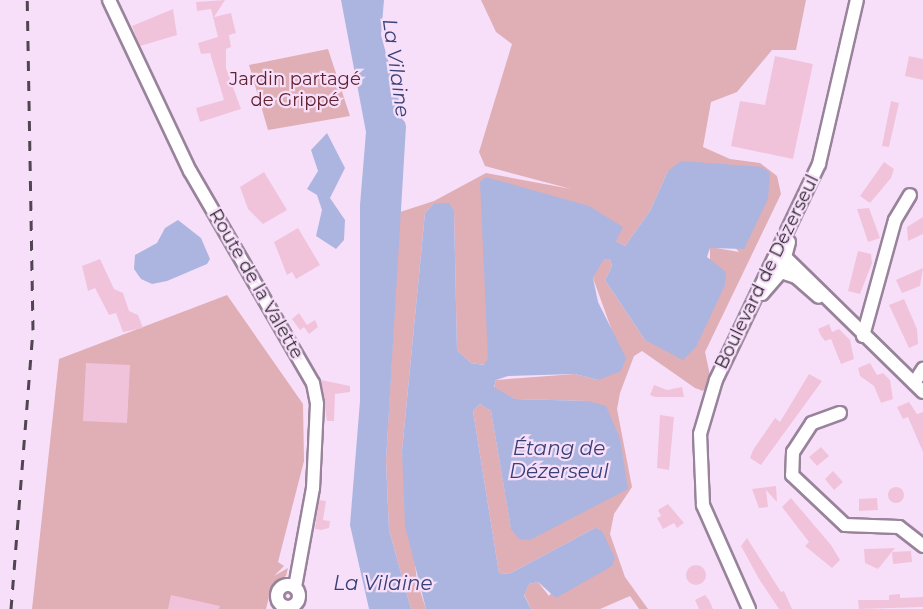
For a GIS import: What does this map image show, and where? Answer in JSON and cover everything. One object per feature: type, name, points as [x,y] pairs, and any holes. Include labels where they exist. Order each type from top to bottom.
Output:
[{"type":"street","name":"Route de la Valette","points":[[109,0],[190,171],[313,383],[317,404],[314,478],[295,587],[299,600],[284,608]]},
{"type":"street","name":"Boulevard de Dézerseul","points":[[749,609],[711,530],[699,478],[700,434],[716,380],[780,251],[819,164],[856,0]]},
{"type":"street","points":[[863,336],[895,220],[910,195]]},
{"type":"street","name":"Boulevard de Dézerseul","points":[[716,380],[767,286],[781,272],[780,251]]},
{"type":"street","points":[[780,251],[863,336],[919,388]]},
{"type":"street","points":[[781,272],[796,277],[847,320]]},
{"type":"street","points":[[919,388],[923,369]]},
{"type":"street","points":[[840,413],[812,423],[793,452],[792,476],[845,525],[899,527],[923,546]]},
{"type":"green space","points":[[481,0],[806,0],[796,50],[772,50],[737,92],[711,102],[703,147],[730,159],[760,163],[777,176],[781,194],[705,352],[711,380],[703,391],[695,388],[642,351],[634,356],[620,393],[617,409],[632,487],[614,514],[610,534],[625,577],[648,609],[639,609],[630,596],[600,609],[531,609],[524,594],[529,584],[538,582],[549,596],[595,528],[509,574],[499,573],[473,411],[480,404],[491,411],[511,528],[588,401],[515,399],[494,388],[496,380],[575,374],[598,380],[620,353],[593,278],[603,259],[610,259],[612,266],[605,280],[645,340],[725,272],[710,262],[710,247],[739,252],[668,171],[650,211],[625,246],[616,241],[485,365],[471,363],[457,350],[454,210],[449,204],[433,204],[425,213],[402,451],[417,581],[426,609],[411,609],[389,530],[386,461],[400,212],[434,201],[486,173],[571,189],[485,166],[479,152],[512,44],[496,32]]},
{"type":"green space","name":"Jardin partagé de Grippé","points":[[328,49],[350,116],[268,130],[249,65]]},
{"type":"green space","points":[[227,295],[303,404],[304,461],[278,562],[284,566],[274,576],[288,568],[286,576],[272,585],[266,609],[32,609],[59,359]]},
{"type":"water","name":"La Vilaine","points":[[341,0],[384,0],[381,35],[406,126],[386,461],[389,530],[411,609],[369,609],[350,525],[360,401],[360,205],[366,132]]},
{"type":"water","points":[[327,133],[345,168],[330,198],[345,220],[344,240],[336,249],[316,236],[322,210],[317,195],[307,189],[318,171],[311,150]]},
{"type":"water","name":"Étang de Dézerseul","points":[[681,161],[762,167],[770,173],[768,199],[744,249],[710,248],[707,257],[726,272],[725,285],[696,347],[683,360],[645,340],[605,280],[612,266],[610,259],[604,259],[593,278],[598,302],[626,358],[621,371],[598,380],[575,374],[508,376],[496,380],[494,387],[515,399],[588,401],[606,406],[620,438],[628,489],[530,540],[519,539],[511,529],[491,411],[480,404],[473,411],[499,573],[509,574],[595,528],[602,531],[615,558],[612,566],[556,598],[538,582],[529,584],[524,595],[531,609],[426,609],[405,526],[402,451],[425,213],[433,204],[449,203],[454,210],[457,350],[471,363],[484,365],[488,358],[480,182],[486,177],[589,206],[623,227],[616,241],[625,246],[650,211],[668,171]]},
{"type":"water","points":[[178,220],[201,238],[210,259],[207,264],[167,281],[152,284],[141,279],[134,269],[135,255],[157,243],[165,228]]},
{"type":"building","points":[[225,0],[214,17],[231,13],[236,33],[229,35],[231,47],[226,49],[226,68],[241,109],[200,122],[196,108],[224,100],[210,53],[201,54],[198,43],[218,37],[211,9],[197,11],[196,2]]},
{"type":"building","points":[[173,9],[177,35],[140,46],[132,26]]},
{"type":"building","points":[[775,56],[813,64],[793,159],[731,146],[740,101],[765,105]]},
{"type":"building","points":[[909,56],[923,59],[923,80],[905,76]]},
{"type":"building","points":[[891,101],[899,103],[889,147],[882,146]]},
{"type":"building","points":[[884,162],[894,169],[891,178],[870,203],[860,196]]},
{"type":"building","points":[[264,172],[287,210],[263,224],[248,209],[240,187]]},
{"type":"building","points":[[869,208],[880,238],[868,242],[857,209]]},
{"type":"building","points":[[923,217],[923,234],[908,241],[907,227]]},
{"type":"building","points":[[298,228],[320,265],[296,279],[292,272],[287,275],[274,242]]},
{"type":"building","points":[[858,251],[871,254],[872,263],[860,294],[848,291]]},
{"type":"building","points":[[100,259],[114,289],[123,293],[129,311],[138,315],[143,328],[123,332],[116,313],[109,315],[95,288],[88,291],[82,266]]},
{"type":"building","points":[[923,268],[920,286],[902,293],[896,280]]},
{"type":"building","points":[[904,299],[917,329],[918,344],[909,348],[889,305]]},
{"type":"building","points":[[299,313],[307,325],[315,320],[318,327],[309,334],[304,327],[300,330],[292,319]]},
{"type":"building","points":[[829,324],[832,332],[839,329],[850,340],[854,359],[841,364],[831,339],[825,341],[821,336],[818,329]]},
{"type":"building","points":[[86,363],[130,365],[127,423],[83,421]]},
{"type":"building","points":[[870,363],[877,375],[883,373],[890,380],[893,399],[881,403],[874,386],[860,376],[858,368]]},
{"type":"building","points":[[809,374],[822,381],[761,465],[750,458],[753,450],[775,418],[780,422]]},
{"type":"building","points":[[321,380],[350,386],[350,392],[335,394],[334,421],[327,421]]},
{"type":"building","points":[[654,385],[667,390],[682,387],[684,397],[650,395]]},
{"type":"building","points":[[909,402],[917,414],[923,412],[923,452],[908,417],[903,419],[897,407]]},
{"type":"building","points":[[660,415],[674,417],[669,470],[657,468]]},
{"type":"building","points":[[821,447],[829,456],[817,466],[809,457]]},
{"type":"building","points":[[833,471],[843,482],[834,490],[825,479]]},
{"type":"building","points":[[776,486],[777,502],[766,490],[768,507],[759,508],[752,489]]},
{"type":"building","points":[[893,487],[899,487],[904,495],[902,501],[893,503],[888,498],[888,492]]},
{"type":"building","points":[[791,498],[831,545],[840,560],[832,568],[805,546],[809,542],[782,507]]},
{"type":"building","points":[[877,498],[878,510],[859,511],[859,499]]},
{"type":"building","points":[[319,500],[326,501],[323,520],[330,521],[329,528],[321,530],[315,529]]},
{"type":"building","points":[[668,504],[684,523],[677,528],[674,523],[663,529],[657,518],[661,516],[658,510]]},
{"type":"building","points":[[747,538],[781,592],[784,591],[792,609],[779,609],[759,579],[741,546]]},
{"type":"building","points":[[895,548],[878,569],[865,563],[864,549]]},
{"type":"building","points":[[911,551],[912,562],[893,564],[892,552]]},
{"type":"building","points":[[696,565],[703,568],[706,575],[703,582],[696,585],[689,582],[686,575],[689,568]]},
{"type":"building","points":[[900,594],[900,598],[923,597],[923,607],[859,609],[858,600],[889,600],[889,595]]},
{"type":"building","points":[[171,595],[220,606],[219,609],[168,609]]},
{"type":"building","points":[[705,595],[713,609],[699,609],[695,600]]},
{"type":"railway","points":[[11,609],[33,330],[27,0]]}]
